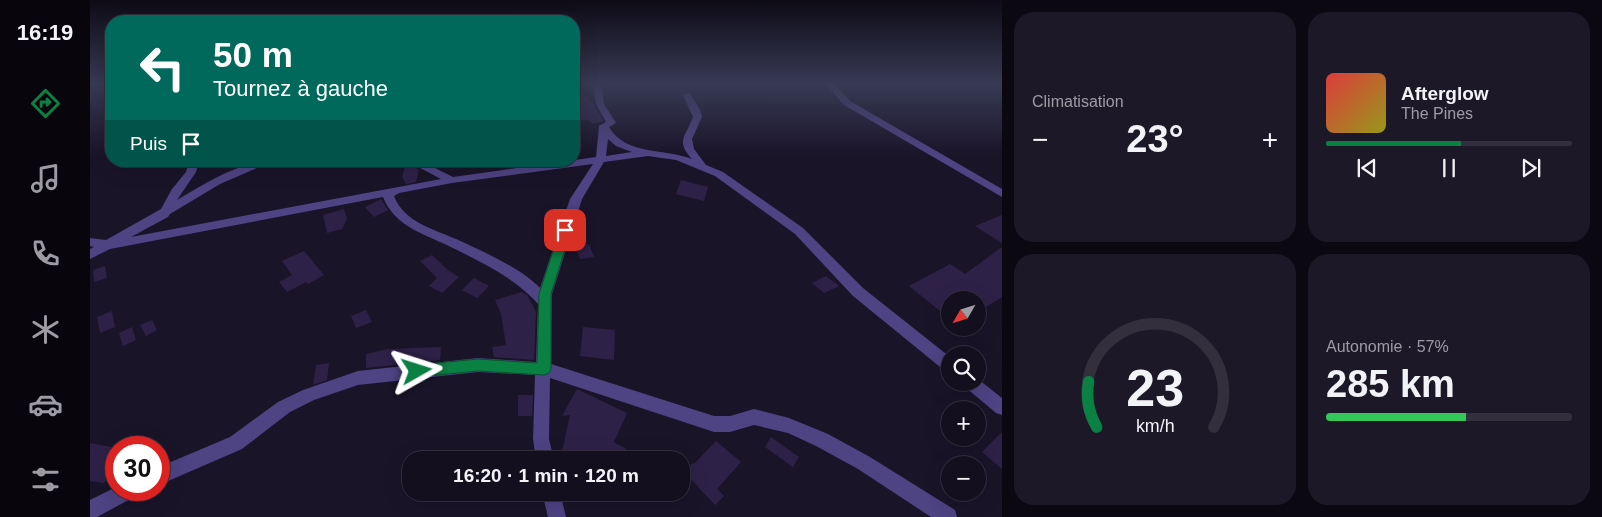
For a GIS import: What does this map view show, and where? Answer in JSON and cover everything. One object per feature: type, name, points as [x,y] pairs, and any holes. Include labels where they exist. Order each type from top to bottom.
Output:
[{"type":"street","points":[[602,107],[611,123],[604,126]]},
{"type":"street","points":[[695,107],[699,114],[699,120],[687,139],[689,150],[703,166]]},
{"type":"street","points":[[854,107],[1002,194]]},
{"type":"street","points":[[604,126],[610,138],[618,144],[648,153],[678,157],[719,174],[799,231],[858,292],[941,359]]},
{"type":"street","points":[[543,451],[541,439],[544,302],[550,276],[576,199],[602,159],[604,126]]},
{"type":"street","points":[[580,162],[648,153]]},
{"type":"street","points":[[164,214],[176,191],[191,172],[192,167]]},
{"type":"street","points":[[90,255],[164,214],[216,182],[253,167]]},
{"type":"street","points":[[425,167],[452,180]]},
{"type":"street","points":[[90,242],[109,245],[452,180],[539,167]]},
{"type":"street","points":[[397,190],[388,195],[390,204],[403,217],[427,232],[455,243],[530,286],[544,302]]},
{"type":"street","points":[[170,470],[180,465],[201,459],[236,442],[284,407],[309,395],[358,378],[478,365],[544,369],[714,424],[730,424],[754,417],[789,426],[822,440],[864,463],[948,517]]},
{"type":"street","points":[[981,391],[1002,408]]},
{"type":"street","points":[[90,510],[108,501]]},
{"type":"building","points":[[580,107],[596,107],[603,121],[593,124],[589,120],[580,121]]},
{"type":"building","points":[[405,167],[414,167],[419,170],[416,182],[406,184],[402,177]]},
{"type":"building","points":[[681,180],[708,187],[704,201],[676,194]]},
{"type":"building","points":[[381,199],[388,210],[374,217],[365,207]]},
{"type":"building","points":[[344,209],[347,219],[342,229],[327,233],[323,215]]},
{"type":"building","points":[[1002,215],[1002,243],[975,226]]},
{"type":"building","points":[[589,244],[594,257],[580,259],[575,246]]},
{"type":"building","points":[[1002,247],[1002,297],[986,307],[986,291],[941,291],[941,312],[909,286],[950,264],[965,274]]},
{"type":"building","points":[[304,251],[324,275],[287,292],[279,282],[292,275],[282,261]]},
{"type":"building","points":[[432,255],[449,271],[459,277],[442,293],[429,286],[437,278],[420,261]]},
{"type":"building","points":[[105,266],[107,278],[94,282],[93,270]]},
{"type":"building","points":[[826,276],[839,286],[824,293],[812,283]]},
{"type":"building","points":[[474,278],[489,286],[477,298],[462,290]]},
{"type":"building","points":[[522,292],[528,296],[536,312],[534,360],[494,357],[492,347],[506,345],[501,314],[495,300]]},
{"type":"building","points":[[366,310],[372,322],[356,328],[351,316]]},
{"type":"building","points":[[112,311],[115,327],[100,333],[97,317]]},
{"type":"building","points":[[152,320],[157,330],[146,336],[140,325]]},
{"type":"building","points":[[132,327],[136,340],[123,346],[119,333]]},
{"type":"building","points":[[583,327],[615,330],[614,360],[580,356]]},
{"type":"building","points":[[441,347],[440,360],[366,368],[366,354],[388,349]]},
{"type":"building","points":[[329,363],[327,380],[313,385],[316,365]]},
{"type":"building","points":[[577,389],[627,413],[614,442],[626,449],[625,451],[562,451],[570,415],[562,416]]},
{"type":"building","points":[[518,395],[533,395],[532,416],[518,416]]},
{"type":"building","points":[[1002,432],[1002,469],[982,452]]},
{"type":"building","points":[[771,437],[799,457],[793,467],[765,447]]},
{"type":"building","points":[[716,441],[741,462],[717,489],[724,496],[715,505],[690,478],[690,465],[694,464]]},
{"type":"building","points":[[90,443],[105,446],[105,482],[90,481]]},
{"type":"route","points":[[417,371],[478,365],[544,369],[545,294],[565,230]]}]
